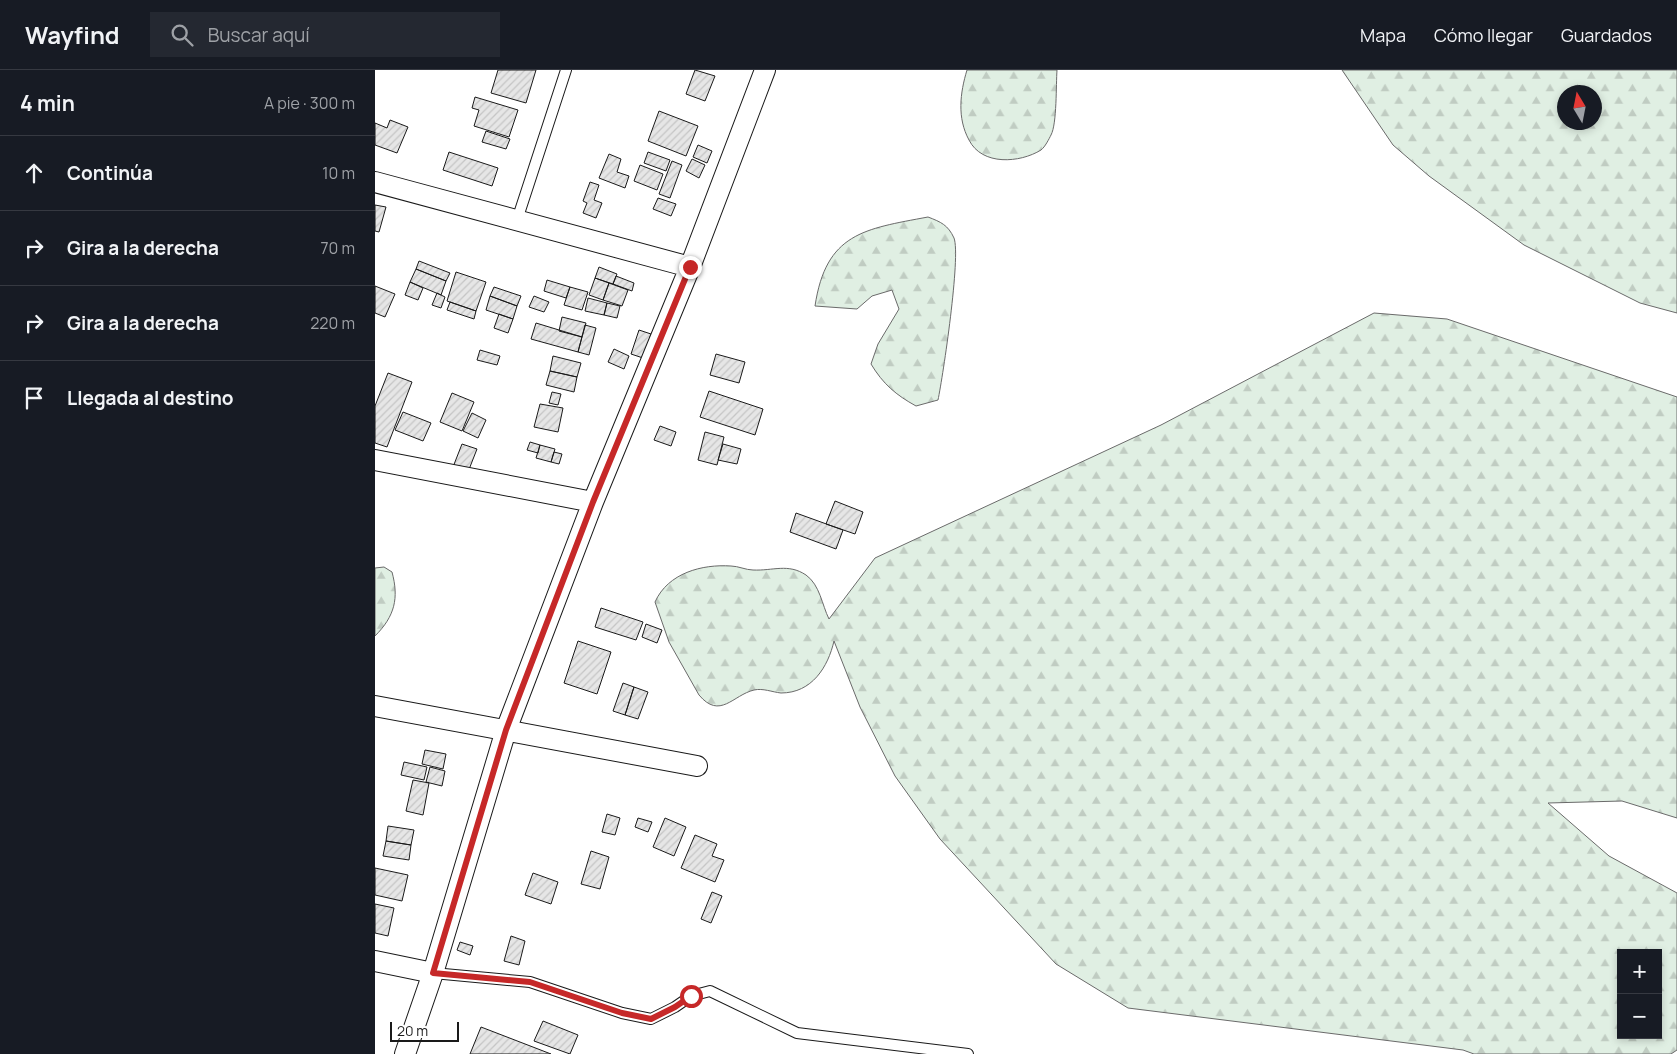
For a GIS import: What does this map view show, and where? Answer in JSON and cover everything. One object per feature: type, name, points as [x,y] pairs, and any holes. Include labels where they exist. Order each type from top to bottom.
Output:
[{"type":"street","points":[[405,1054],[433,973],[506,730],[593,502],[690,267],[765,70]]},
{"type":"street","points":[[375,182],[690,267]]},
{"type":"street","points":[[375,460],[593,502]]},
{"type":"street","points":[[375,706],[697,766]]},
{"type":"street","points":[[375,961],[433,973]]},
{"type":"lane","points":[[517,220],[566,70]]},
{"type":"lane","points":[[433,973],[530,982],[622,1013],[651,1019],[675,1007],[691,996],[710,990],[797,1033],[968,1054]]},
{"type":"green space","points":[[967,70],[1057,70],[1053,130],[1047,143],[1041,150],[1023,158],[1002,160],[983,154],[975,148],[965,132],[961,114],[961,96]]},
{"type":"green space","points":[[1342,70],[1677,70],[1677,313],[1640,303],[1524,245],[1429,176],[1393,145]]},
{"type":"green space","points":[[928,217],[944,224],[952,234],[956,249],[955,268],[951,317],[938,400],[916,406],[902,398],[891,388],[871,364],[878,344],[899,309],[892,290],[872,296],[857,309],[815,306],[820,282],[828,263],[839,249],[867,231]]},
{"type":"green space","points":[[1374,313],[1447,319],[1677,397],[1677,818],[1622,801],[1548,803],[1609,856],[1677,893],[1677,1050],[1671,1054],[1474,1054],[1463,1050],[1128,1008],[1056,964],[940,839],[895,776],[860,707],[834,641],[823,669],[817,677],[802,689],[781,693],[754,690],[727,704],[713,705],[699,695],[669,642],[655,602],[668,584],[677,577],[698,569],[720,566],[734,566],[753,570],[787,568],[799,571],[811,579],[815,584],[829,619],[875,558],[1161,425]]},
{"type":"green space","points":[[384,567],[392,572],[395,590],[394,606],[382,629],[375,636],[375,568]]},
{"type":"building","points":[[498,70],[536,70],[526,103],[491,93]]},
{"type":"building","points":[[695,70],[715,76],[705,101],[686,94]]},
{"type":"building","points":[[475,97],[518,110],[509,137],[474,126],[479,110],[472,108]]},
{"type":"building","points":[[659,111],[698,126],[686,156],[648,141]]},
{"type":"building","points":[[390,120],[408,127],[397,153],[375,145],[375,123],[387,128]]},
{"type":"building","points":[[486,131],[510,139],[506,149],[482,142]]},
{"type":"building","points":[[698,145],[712,151],[707,163],[693,157]]},
{"type":"building","points":[[449,152],[498,168],[492,186],[443,170]]},
{"type":"building","points":[[648,152],[670,160],[666,171],[644,163]]},
{"type":"building","points":[[609,154],[621,159],[617,172],[629,176],[625,188],[599,178]]},
{"type":"building","points":[[692,159],[705,165],[699,178],[686,171]]},
{"type":"building","points":[[672,161],[682,165],[670,198],[659,194]]},
{"type":"building","points":[[640,165],[663,174],[657,190],[634,181]]},
{"type":"building","points":[[590,182],[599,185],[594,200],[602,203],[596,218],[583,213],[587,203],[583,201]]},
{"type":"building","points":[[658,198],[676,204],[671,216],[653,209]]},
{"type":"building","points":[[375,205],[386,207],[379,232],[375,231]]},
{"type":"building","points":[[419,261],[450,273],[446,281],[416,269]]},
{"type":"building","points":[[599,267],[617,274],[613,284],[595,278]]},
{"type":"building","points":[[416,269],[446,281],[441,295],[410,282]]},
{"type":"building","points":[[456,272],[486,282],[476,311],[447,301]]},
{"type":"building","points":[[616,276],[634,283],[632,291],[613,284]]},
{"type":"building","points":[[595,278],[609,283],[603,300],[589,295]]},
{"type":"building","points":[[547,280],[570,287],[566,298],[544,291]]},
{"type":"building","points":[[410,282],[423,288],[418,300],[405,295]]},
{"type":"building","points":[[609,283],[628,290],[622,306],[603,300]]},
{"type":"building","points":[[375,286],[395,294],[385,317],[375,313]]},
{"type":"building","points":[[494,287],[521,296],[517,306],[490,296]]},
{"type":"building","points":[[570,287],[588,292],[582,310],[564,305]]},
{"type":"building","points":[[437,293],[445,297],[441,308],[432,305]]},
{"type":"building","points":[[490,296],[517,306],[513,319],[486,310]]},
{"type":"building","points":[[534,296],[549,302],[544,312],[529,307]]},
{"type":"building","points":[[588,298],[607,303],[604,315],[585,311]]},
{"type":"building","points":[[450,302],[476,311],[474,319],[447,310]]},
{"type":"building","points":[[607,303],[620,306],[617,318],[604,315]]},
{"type":"building","points":[[499,314],[513,319],[508,333],[494,328]]},
{"type":"building","points":[[562,317],[586,323],[582,337],[559,331]]},
{"type":"building","points":[[536,323],[582,337],[578,352],[531,339]]},
{"type":"building","points":[[585,325],[596,328],[589,355],[578,352]]},
{"type":"building","points":[[639,330],[651,334],[643,358],[631,354]]},
{"type":"building","points":[[614,349],[629,356],[624,369],[608,362]]},
{"type":"building","points":[[480,350],[500,356],[497,365],[477,360]]},
{"type":"building","points":[[716,354],[745,362],[739,383],[710,375]]},
{"type":"building","points":[[553,356],[581,363],[577,377],[550,371]]},
{"type":"building","points":[[550,371],[577,377],[574,392],[546,385]]},
{"type":"building","points":[[388,373],[412,382],[387,447],[375,443],[375,406]]},
{"type":"building","points":[[709,391],[763,409],[755,435],[700,417]]},
{"type":"building","points":[[552,392],[561,394],[558,405],[549,403]]},
{"type":"building","points":[[452,393],[474,402],[462,431],[440,422]]},
{"type":"building","points":[[540,404],[563,408],[558,432],[534,427]]},
{"type":"building","points":[[403,412],[431,423],[423,441],[395,430]]},
{"type":"building","points":[[472,413],[486,420],[478,438],[463,431]]},
{"type":"building","points":[[660,426],[676,432],[671,446],[654,440]]},
{"type":"building","points":[[705,432],[724,437],[717,465],[698,460]]},
{"type":"building","points":[[530,442],[540,445],[538,453],[527,450]]},
{"type":"building","points":[[462,444],[477,449],[468,472],[453,467]]},
{"type":"building","points":[[723,444],[741,449],[737,464],[718,460]]},
{"type":"building","points":[[540,445],[555,449],[551,462],[536,458]]},
{"type":"building","points":[[554,452],[562,454],[559,464],[551,462]]},
{"type":"building","points":[[835,501],[863,512],[855,534],[826,524]]},
{"type":"building","points":[[796,513],[843,530],[836,549],[790,532]]},
{"type":"building","points":[[601,608],[643,622],[636,640],[595,627]]},
{"type":"building","points":[[646,624],[662,630],[657,643],[642,637]]},
{"type":"building","points":[[578,641],[611,652],[597,694],[564,683]]},
{"type":"building","points":[[623,683],[634,687],[625,715],[613,711]]},
{"type":"building","points":[[634,687],[648,692],[638,719],[625,715]]},
{"type":"building","points":[[425,750],[446,754],[443,769],[422,764]]},
{"type":"building","points":[[404,762],[427,767],[424,780],[401,775]]},
{"type":"building","points":[[430,767],[445,771],[442,786],[426,782]]},
{"type":"building","points":[[413,780],[429,783],[423,815],[406,811]]},
{"type":"building","points":[[607,814],[620,818],[615,835],[602,832]]},
{"type":"building","points":[[638,818],[652,822],[648,832],[635,827]]},
{"type":"building","points":[[665,818],[686,827],[674,856],[653,847]]},
{"type":"building","points":[[388,826],[414,830],[411,845],[386,841]]},
{"type":"building","points":[[695,835],[717,844],[712,856],[724,860],[715,882],[681,868]]},
{"type":"building","points":[[386,841],[411,845],[409,860],[383,856]]},
{"type":"building","points":[[591,851],[609,857],[600,889],[581,884]]},
{"type":"building","points":[[375,868],[408,875],[402,901],[375,895]]},
{"type":"building","points":[[533,873],[558,882],[551,904],[525,895]]},
{"type":"building","points":[[712,892],[722,896],[711,923],[701,919]]},
{"type":"building","points":[[375,904],[394,908],[388,936],[375,933]]},
{"type":"building","points":[[511,936],[525,941],[519,965],[504,961]]},
{"type":"building","points":[[460,942],[473,946],[470,955],[457,950]]},
{"type":"building","points":[[543,1021],[578,1035],[570,1054],[534,1041]]},
{"type":"building","points":[[481,1027],[551,1054],[470,1054]]},
{"type":"route","points":[[690,267],[593,502],[506,730],[433,973],[530,982],[622,1013],[651,1019],[675,1007],[691,996]]}]
